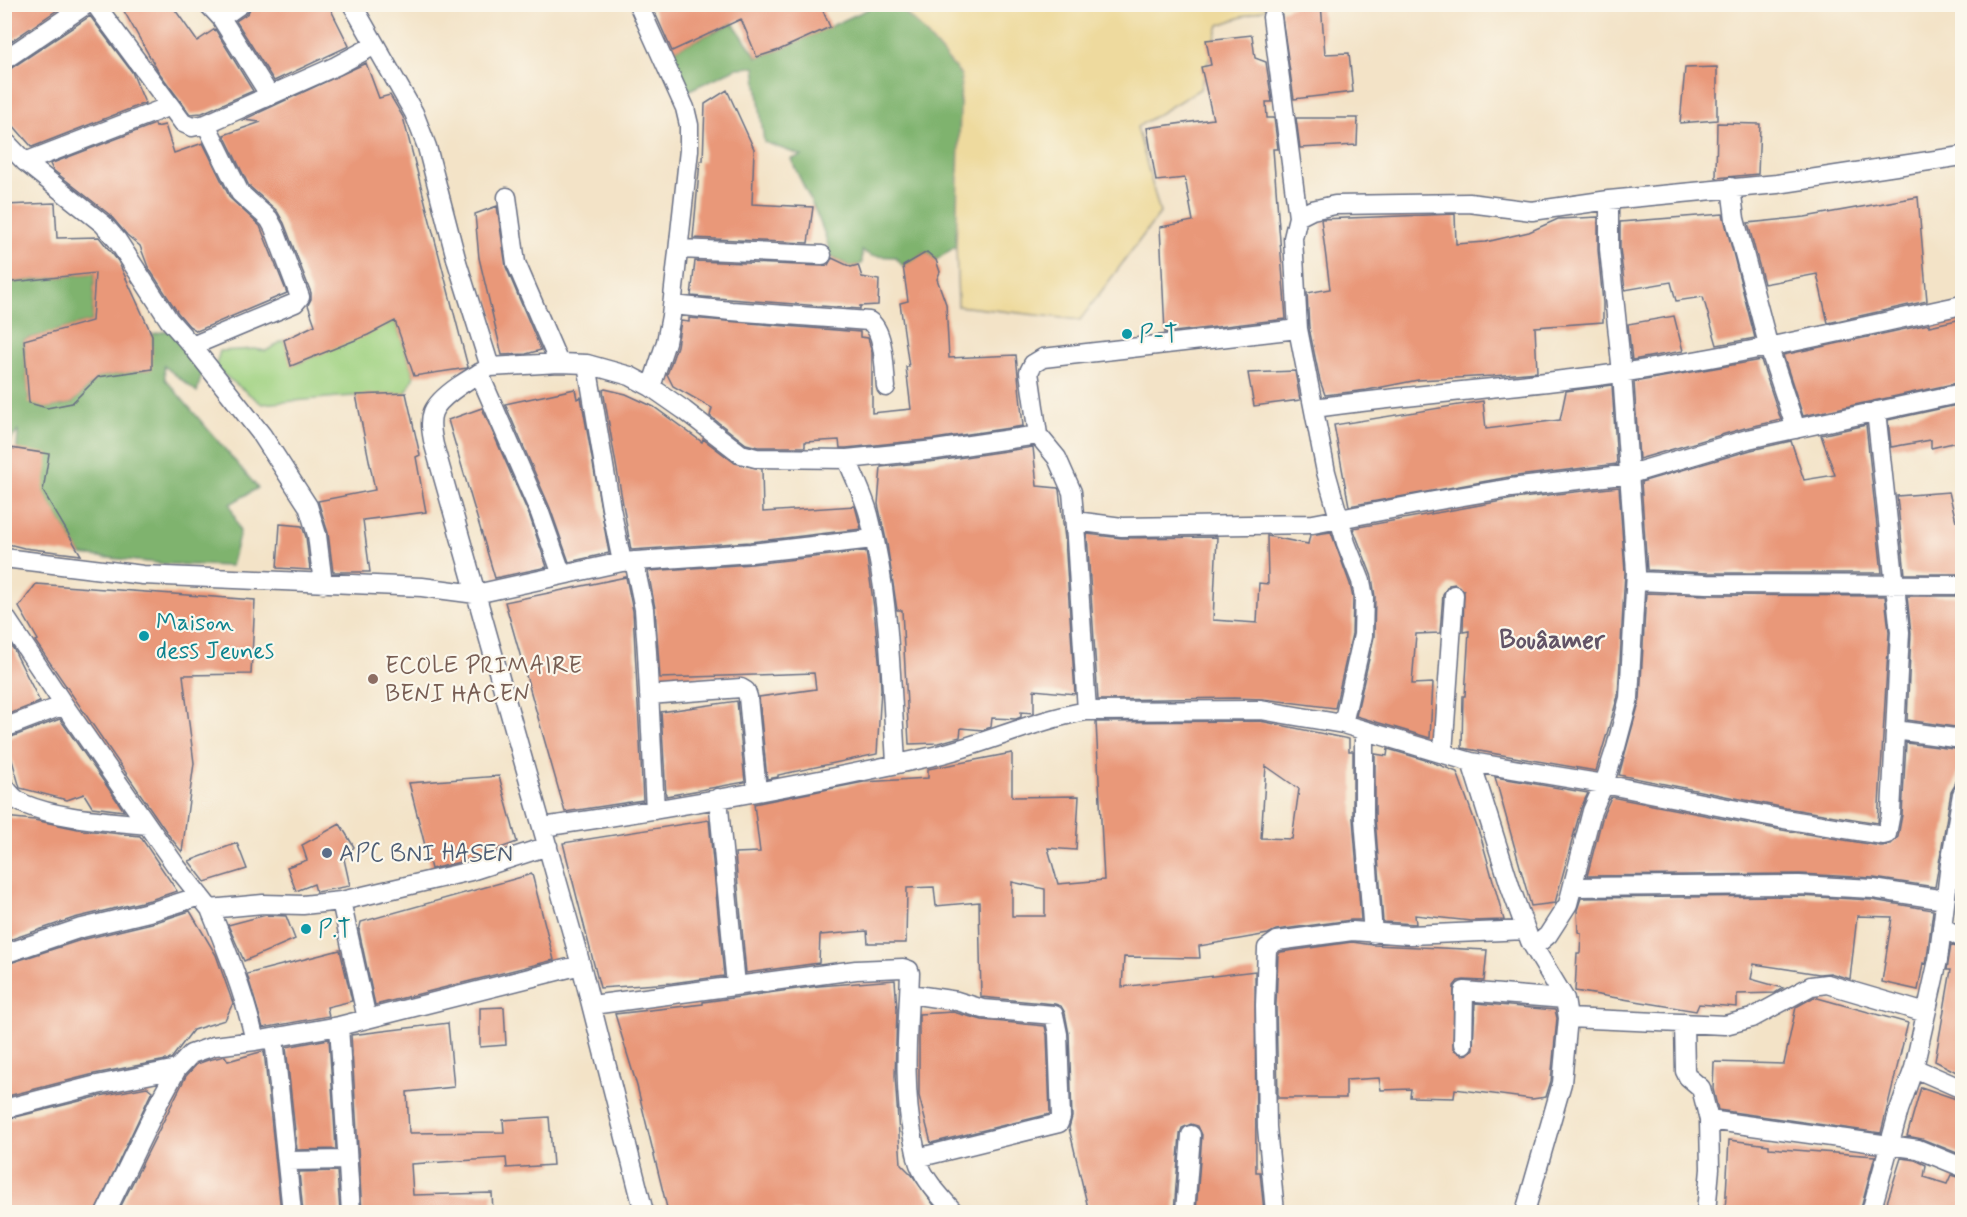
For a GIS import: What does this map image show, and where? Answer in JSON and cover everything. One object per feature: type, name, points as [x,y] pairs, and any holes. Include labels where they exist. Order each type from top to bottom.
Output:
[{"type":"street","points":[[4,60],[87,4]]},
{"type":"street","points":[[94,4],[187,127],[206,124],[336,66],[375,45]]},
{"type":"street","points":[[241,4],[214,11],[270,96]]},
{"type":"street","points":[[352,4],[414,113],[427,147],[484,370],[562,575]]},
{"type":"street","points":[[638,4],[688,118],[689,150],[673,305],[666,342],[651,387]]},
{"type":"street","points":[[1272,17],[1298,217],[1293,238],[1298,329],[1326,472],[1364,597],[1363,635],[1343,724]]},
{"type":"street","points":[[25,162],[170,106]]},
{"type":"street","points":[[192,346],[295,303],[300,297],[274,228],[269,219],[240,193],[206,124]]},
{"type":"street","points":[[4,140],[25,162],[111,233],[159,306],[262,435],[308,506],[317,535],[323,584]]},
{"type":"street","points":[[1298,217],[1312,210],[1335,205],[1469,203],[1532,211],[1609,200],[1777,184],[1962,156]]},
{"type":"street","points":[[1731,187],[1735,219],[1769,348],[1796,429]]},
{"type":"street","points":[[507,196],[516,263],[558,363]]},
{"type":"street","points":[[1534,947],[1548,935],[1568,904],[1592,811],[1604,784],[1629,698],[1636,582],[1622,373],[1609,249],[1609,200]]},
{"type":"street","points":[[679,249],[822,255]]},
{"type":"street","points":[[673,305],[869,321],[878,329],[886,387]]},
{"type":"street","points":[[1314,408],[1435,393],[1525,386],[1622,373],[1769,348],[1962,305]]},
{"type":"street","points":[[1087,711],[1075,521],[1071,492],[1057,458],[1038,435],[1029,372],[1033,363],[1043,358],[1298,329]]},
{"type":"street","points":[[644,1212],[592,1005],[434,445],[431,426],[432,413],[439,402],[484,370],[558,363],[587,364],[630,376],[651,387],[741,454],[756,458],[847,459],[935,450],[1038,435]]},
{"type":"street","points":[[587,364],[611,508],[644,609],[655,810]]},
{"type":"street","points":[[1075,521],[1122,526],[1187,527],[1313,524],[1511,488],[1630,474],[1748,439],[1962,393]]},
{"type":"street","points":[[543,827],[655,810],[936,755],[1062,715],[1087,711],[1260,710],[1343,724],[1471,762],[1883,835],[1888,831],[1890,813],[1900,632],[1876,411]]},
{"type":"street","points":[[847,459],[868,514],[889,631],[896,763]]},
{"type":"street","points":[[4,558],[143,575],[422,587],[476,594],[628,561],[751,553],[873,538]]},
{"type":"street","points":[[1636,582],[1962,585]]},
{"type":"street","points":[[1443,753],[1454,595]]},
{"type":"street","points":[[4,615],[147,825],[205,903],[237,978],[255,1041]]},
{"type":"street","points":[[649,695],[741,688],[746,692],[757,791]]},
{"type":"street","points":[[4,728],[64,705]]},
{"type":"street","points":[[1364,730],[1364,818],[1373,934]]},
{"type":"street","points":[[1895,730],[1962,739]]},
{"type":"street","points":[[1471,762],[1526,930],[1565,999],[1568,1018],[1562,1083],[1525,1212]]},
{"type":"street","points":[[4,785],[14,798],[41,809],[89,819],[147,825]]},
{"type":"street","points":[[1871,1212],[1889,1145],[1914,1068],[1938,960],[1962,794]]},
{"type":"street","points":[[718,798],[736,985]]},
{"type":"street","points":[[4,954],[78,929],[153,911],[205,903],[303,905],[341,901],[471,871],[548,846]]},
{"type":"street","points":[[1573,887],[1799,885],[1873,889],[1946,900]]},
{"type":"street","points":[[341,901],[367,1019]]},
{"type":"street","points":[[1942,927],[1962,938]]},
{"type":"street","points":[[1275,1212],[1267,1127],[1264,1005],[1267,948],[1271,943],[1352,931],[1410,935],[1526,930]]},
{"type":"street","points":[[106,1212],[159,1102],[177,1069],[191,1054],[203,1048],[339,1026],[581,965]]},
{"type":"street","points":[[592,1005],[856,970],[909,969],[910,994],[905,1077],[910,1124],[917,1158],[926,1178],[954,1212]]},
{"type":"street","points":[[1568,1018],[1725,1025],[1752,1018],[1800,990],[1827,984],[1926,1013]]},
{"type":"street","points":[[1463,1044],[1464,991],[1565,999]]},
{"type":"street","points":[[910,994],[957,1001],[983,1009],[1050,1014],[1056,1019],[1058,1034],[1061,1117],[1059,1123],[917,1158]]},
{"type":"street","points":[[1684,1023],[1685,1071],[1688,1077],[1701,1088],[1709,1120],[1710,1169],[1706,1212]]},
{"type":"street","points":[[339,1026],[351,1212]]},
{"type":"street","points":[[274,1038],[292,1212]]},
{"type":"street","points":[[1914,1068],[1962,1089]]},
{"type":"street","points":[[4,1108],[97,1084],[177,1069]]},
{"type":"street","points":[[1709,1120],[1918,1149],[1962,1167]]},
{"type":"street","points":[[1185,1212],[1191,1135]]},
{"type":"street","points":[[287,1161],[348,1160]]},
{"type":"green space","points":[[877,5],[901,5],[899,7],[920,27],[961,75],[956,246],[936,260],[927,252],[903,266],[895,257],[872,256],[862,251],[862,264],[851,267],[831,257],[819,219],[791,159],[802,156],[764,142],[755,67],[737,68],[683,93],[667,53],[733,23],[757,57],[779,50]]},
{"type":"green space","points":[[95,273],[92,321],[24,340],[29,402],[47,408],[72,403],[98,377],[151,369],[152,334],[170,330],[202,373],[197,392],[164,366],[165,379],[258,488],[230,504],[240,532],[231,566],[166,564],[81,555],[17,449],[18,431],[5,447],[5,283]]},
{"type":"green space","points":[[395,321],[414,376],[406,393],[262,404],[215,368],[220,351],[255,349],[266,351],[284,340],[292,366]]},
{"type":"sand","points":[[901,4],[1276,5],[1219,25],[1200,89],[1137,127],[1160,213],[1080,320],[958,306],[956,246],[961,75],[920,27],[899,7]]},
{"type":"building","points":[[4,4],[66,4],[4,46]]},
{"type":"building","points":[[120,4],[171,4],[197,41],[215,29],[253,91],[202,113],[190,114],[158,71]]},
{"type":"building","points":[[252,4],[328,4],[349,46],[274,81],[236,21],[248,13]]},
{"type":"building","points":[[651,4],[820,4],[830,27],[779,50],[757,57],[741,19],[672,51]]},
{"type":"building","points":[[1299,4],[1321,4],[1325,54],[1349,53],[1353,92],[1294,99],[1281,11]]},
{"type":"building","points":[[90,16],[132,72],[145,103],[32,147],[4,115],[4,71]]},
{"type":"building","points":[[1252,35],[1255,58],[1266,62],[1272,102],[1266,102],[1267,118],[1274,118],[1278,149],[1273,149],[1286,319],[1165,333],[1160,227],[1193,221],[1185,178],[1156,181],[1147,128],[1213,119],[1201,67],[1211,65],[1206,40]]},
{"type":"building","points":[[366,63],[379,98],[390,95],[403,117],[467,368],[414,376],[395,321],[368,335],[291,366],[284,340],[315,325],[308,305],[311,293],[284,223],[277,211],[249,186],[224,135],[261,122],[243,120]]},
{"type":"building","points":[[1717,67],[1717,120],[1680,123],[1685,68]]},
{"type":"building","points":[[727,90],[754,149],[752,204],[813,207],[808,243],[693,238],[700,161],[703,161],[705,104]]},
{"type":"building","points":[[1296,118],[1358,118],[1357,145],[1300,148]]},
{"type":"building","points":[[1717,123],[1760,124],[1758,174],[1716,178]]},
{"type":"building","points":[[155,124],[156,127],[165,125],[174,153],[203,143],[230,198],[260,226],[287,293],[197,331],[189,326],[178,313],[148,267],[140,246],[110,215],[53,170],[50,164]]},
{"type":"building","points":[[1918,197],[1927,301],[1828,323],[1817,274],[1764,284],[1748,223],[1805,217]]},
{"type":"building","points":[[55,203],[57,238],[99,237],[118,261],[152,335],[152,369],[98,377],[72,403],[47,408],[29,403],[24,340],[92,321],[95,273],[4,283],[4,205]]},
{"type":"building","points":[[497,206],[506,267],[541,350],[526,354],[502,355],[479,258],[475,214]]},
{"type":"building","points":[[1455,214],[1456,244],[1486,242],[1529,232],[1558,219],[1598,217],[1603,322],[1535,327],[1537,372],[1418,380],[1325,395],[1309,328],[1307,293],[1330,289],[1321,219]]},
{"type":"building","points":[[1723,214],[1755,338],[1717,345],[1703,297],[1676,301],[1671,282],[1625,290],[1620,248],[1620,222]]},
{"type":"building","points":[[927,252],[936,260],[940,272],[937,279],[946,304],[949,358],[1016,355],[1023,426],[934,439],[846,448],[840,448],[839,440],[805,442],[805,447],[758,447],[746,444],[710,416],[712,408],[673,386],[667,374],[677,346],[681,321],[689,322],[689,318],[860,332],[860,337],[868,338],[872,352],[872,413],[911,409],[906,367],[909,367],[900,303],[908,301],[903,266]]},
{"type":"building","points":[[832,258],[851,267],[858,265],[862,277],[879,280],[878,305],[860,306],[860,309],[691,296],[695,261],[822,266],[828,265]]},
{"type":"building","points":[[1674,316],[1683,351],[1632,360],[1628,324]]},
{"type":"building","points":[[1962,319],[1962,382],[1803,416],[1783,355]]},
{"type":"building","points":[[1761,360],[1781,420],[1745,428],[1639,459],[1634,382]]},
{"type":"building","points":[[1295,371],[1300,400],[1254,406],[1248,373]]},
{"type":"building","points":[[1612,385],[1617,464],[1509,477],[1349,506],[1334,425],[1483,401],[1486,429],[1560,420],[1566,391]]},
{"type":"building","points":[[575,389],[577,399],[581,397],[609,553],[569,562],[550,508],[505,404]]},
{"type":"building","points":[[603,390],[626,394],[654,407],[735,463],[762,469],[763,512],[855,506],[861,529],[750,542],[631,550]]},
{"type":"building","points":[[406,393],[420,455],[416,457],[426,512],[363,520],[370,572],[333,572],[328,533],[318,501],[375,490],[356,395]]},
{"type":"building","points":[[1962,404],[1962,441],[1931,448],[1931,440],[1891,447],[1888,420]]},
{"type":"building","points":[[482,408],[530,517],[547,567],[495,578],[448,420]]},
{"type":"building","points":[[1866,425],[1882,573],[1707,573],[1647,570],[1641,482],[1751,450],[1791,441],[1804,480],[1835,475],[1821,435]]},
{"type":"building","points":[[4,447],[49,454],[43,491],[81,555],[24,548],[4,543]]},
{"type":"building","points":[[1033,447],[1037,486],[1059,490],[1065,539],[1075,694],[1034,690],[1034,713],[1021,712],[1021,717],[1016,719],[992,718],[991,727],[983,730],[961,728],[960,737],[938,743],[909,744],[902,610],[897,610],[887,544],[878,504],[881,467]]},
{"type":"building","points":[[1619,487],[1625,572],[1618,696],[1596,771],[1462,748],[1463,696],[1465,696],[1469,631],[1463,632],[1464,591],[1455,584],[1449,585],[1443,594],[1440,633],[1416,634],[1412,684],[1433,683],[1430,738],[1356,716],[1374,637],[1375,597],[1372,577],[1353,528],[1513,499]]},
{"type":"building","points":[[1949,492],[1956,521],[1962,521],[1962,574],[1905,574],[1897,496]]},
{"type":"building","points":[[280,524],[302,526],[306,537],[310,570],[277,568]]},
{"type":"building","points":[[1331,532],[1353,598],[1352,634],[1335,708],[1263,699],[1234,698],[1098,700],[1087,534],[1122,538],[1217,537],[1213,620],[1257,623],[1259,583],[1268,584],[1267,536],[1308,544],[1310,535]]},
{"type":"building","points":[[866,551],[880,670],[877,754],[767,779],[759,697],[816,689],[814,673],[660,678],[655,608],[648,571],[752,564]]},
{"type":"building","points":[[626,577],[633,611],[643,800],[565,812],[505,602]]},
{"type":"building","name":"Maison dess Jeunes","points":[[36,584],[255,600],[251,674],[183,675],[194,763],[182,852],[35,641],[38,640],[19,607]]},
{"type":"building","points":[[1646,593],[1885,596],[1889,632],[1878,823],[1786,808],[1619,775],[1640,699]]},
{"type":"building","points":[[1907,596],[1962,596],[1962,728],[1907,720],[1911,633]]},
{"type":"building","points":[[4,636],[14,650],[40,702],[4,716]]},
{"type":"building","points":[[737,701],[745,782],[666,796],[661,712]]},
{"type":"building","points":[[60,719],[124,811],[92,807],[84,794],[67,800],[20,788],[6,739]]},
{"type":"building","points":[[1260,721],[1349,739],[1349,751],[1353,751],[1353,819],[1361,920],[1276,930],[1268,934],[1199,946],[1200,958],[1124,957],[1122,987],[1255,971],[1256,1172],[1260,1172],[1264,1212],[1196,1212],[1202,1135],[1198,1126],[1191,1124],[1182,1128],[1180,1134],[1174,1212],[1089,1212],[1069,1128],[1072,1117],[1069,1034],[1065,1013],[1061,1006],[1055,1004],[981,997],[979,902],[936,906],[934,887],[907,888],[906,943],[868,943],[867,931],[820,935],[819,963],[746,973],[735,853],[760,852],[754,804],[864,782],[928,778],[928,769],[1012,753],[1012,797],[1079,796],[1076,850],[1048,848],[1058,884],[1104,880],[1096,722]],"holes":[[[1266,766],[1299,789],[1292,839],[1261,838]],[[1012,882],[1045,889],[1045,916],[1012,916]]]},
{"type":"building","points":[[1906,743],[1962,750],[1955,785],[1951,792],[1935,887],[1874,878],[1800,874],[1587,876],[1603,815],[1611,797],[1782,830],[1881,846],[1890,845],[1898,837],[1902,815]]},
{"type":"building","points":[[1388,749],[1457,772],[1482,841],[1504,920],[1471,921],[1415,915],[1416,924],[1383,922],[1375,818],[1375,754],[1387,756]]},
{"type":"building","points":[[499,776],[517,842],[468,860],[431,869],[409,783]]},
{"type":"building","points":[[1495,777],[1588,793],[1581,808],[1555,903],[1531,906]]},
{"type":"building","points":[[4,817],[34,820],[83,830],[140,836],[177,891],[150,900],[74,918],[9,940],[4,892]]},
{"type":"building","points":[[709,820],[724,976],[672,983],[600,988],[563,843]]},
{"type":"building","name":"APC BNI HASEN","points":[[340,824],[354,847],[344,859],[350,886],[316,892],[314,884],[296,891],[287,867],[307,860],[302,845]]},
{"type":"building","points":[[237,843],[247,869],[205,882],[189,861]]},
{"type":"building","points":[[532,874],[554,960],[375,1005],[359,931],[361,922]]},
{"type":"building","points":[[1799,896],[1872,900],[1933,910],[1926,964],[1923,963],[1918,990],[1882,982],[1892,917],[1857,916],[1850,979],[1830,973],[1819,974],[1754,964],[1751,979],[1783,988],[1775,993],[1737,994],[1737,1007],[1699,1004],[1696,1011],[1575,991],[1577,953],[1580,953],[1581,933],[1578,932],[1577,910],[1581,898]]},
{"type":"building","points":[[190,911],[216,955],[233,1003],[225,1020],[193,1030],[171,1059],[94,1074],[4,1097],[4,965],[81,940],[156,922]]},
{"type":"building","points":[[266,915],[286,916],[295,939],[244,961],[228,925]]},
{"type":"building","points":[[1352,942],[1487,950],[1484,981],[1458,981],[1454,986],[1453,1049],[1462,1055],[1468,1054],[1473,1049],[1475,1003],[1555,1010],[1557,1018],[1551,1081],[1546,1097],[1532,1099],[1455,1089],[1454,1098],[1410,1097],[1411,1089],[1381,1090],[1379,1078],[1346,1080],[1346,1098],[1278,1098],[1276,1005],[1278,954]]},
{"type":"building","points":[[1951,945],[1962,949],[1962,1075],[1935,1061],[1951,970],[1947,970]]},
{"type":"building","points":[[340,950],[352,1001],[327,1007],[329,1016],[263,1028],[247,974]]},
{"type":"building","points":[[895,980],[897,1009],[895,1076],[901,1164],[939,1212],[668,1212],[637,1086],[615,1014],[703,1004],[703,1002],[819,986]]},
{"type":"building","points":[[1814,997],[1908,1023],[1881,1133],[1718,1110],[1713,1089],[1714,1062],[1784,1064],[1796,1007]]},
{"type":"building","points":[[504,1007],[506,1045],[480,1047],[480,1008]]},
{"type":"building","points":[[953,1012],[982,1020],[1045,1026],[1050,1114],[931,1143],[919,1096],[919,1014]]},
{"type":"building","points":[[448,1023],[454,1087],[407,1092],[409,1133],[504,1132],[503,1120],[549,1117],[553,1165],[507,1168],[506,1158],[411,1164],[413,1195],[492,1193],[493,1212],[362,1212],[351,1035]]},
{"type":"building","points":[[329,1039],[336,1149],[297,1150],[286,1047]]},
{"type":"building","points":[[264,1051],[281,1212],[118,1212],[186,1076],[197,1064],[208,1060],[225,1056],[228,1061]]},
{"type":"building","points":[[147,1087],[152,1091],[95,1212],[4,1212],[4,1120]]},
{"type":"building","points":[[1921,1087],[1962,1101],[1962,1155],[1922,1139],[1907,1136]]},
{"type":"building","points":[[1729,1140],[1769,1145],[1769,1148],[1875,1156],[1860,1212],[1725,1212]]},
{"type":"building","points":[[1901,1158],[1915,1160],[1926,1165],[1924,1177],[1947,1184],[1951,1175],[1962,1178],[1962,1212],[1884,1212]]},
{"type":"building","points":[[337,1171],[340,1212],[303,1212],[299,1172]]},
{"type":"place","name":"P-T","points":[[1127,334]]},
{"type":"place","name":"Maison dess Jeunes","points":[[144,636]]},
{"type":"place","name":"ECOLE PRIMAIRE BENI HACEN","points":[[373,679]]},
{"type":"place","name":"APC BNI HASEN","points":[[327,853]]},
{"type":"place","name":"P.T","points":[[306,929]]},
{"type":"district","name":"Bouâamer","points":[[1552,639]]}]
